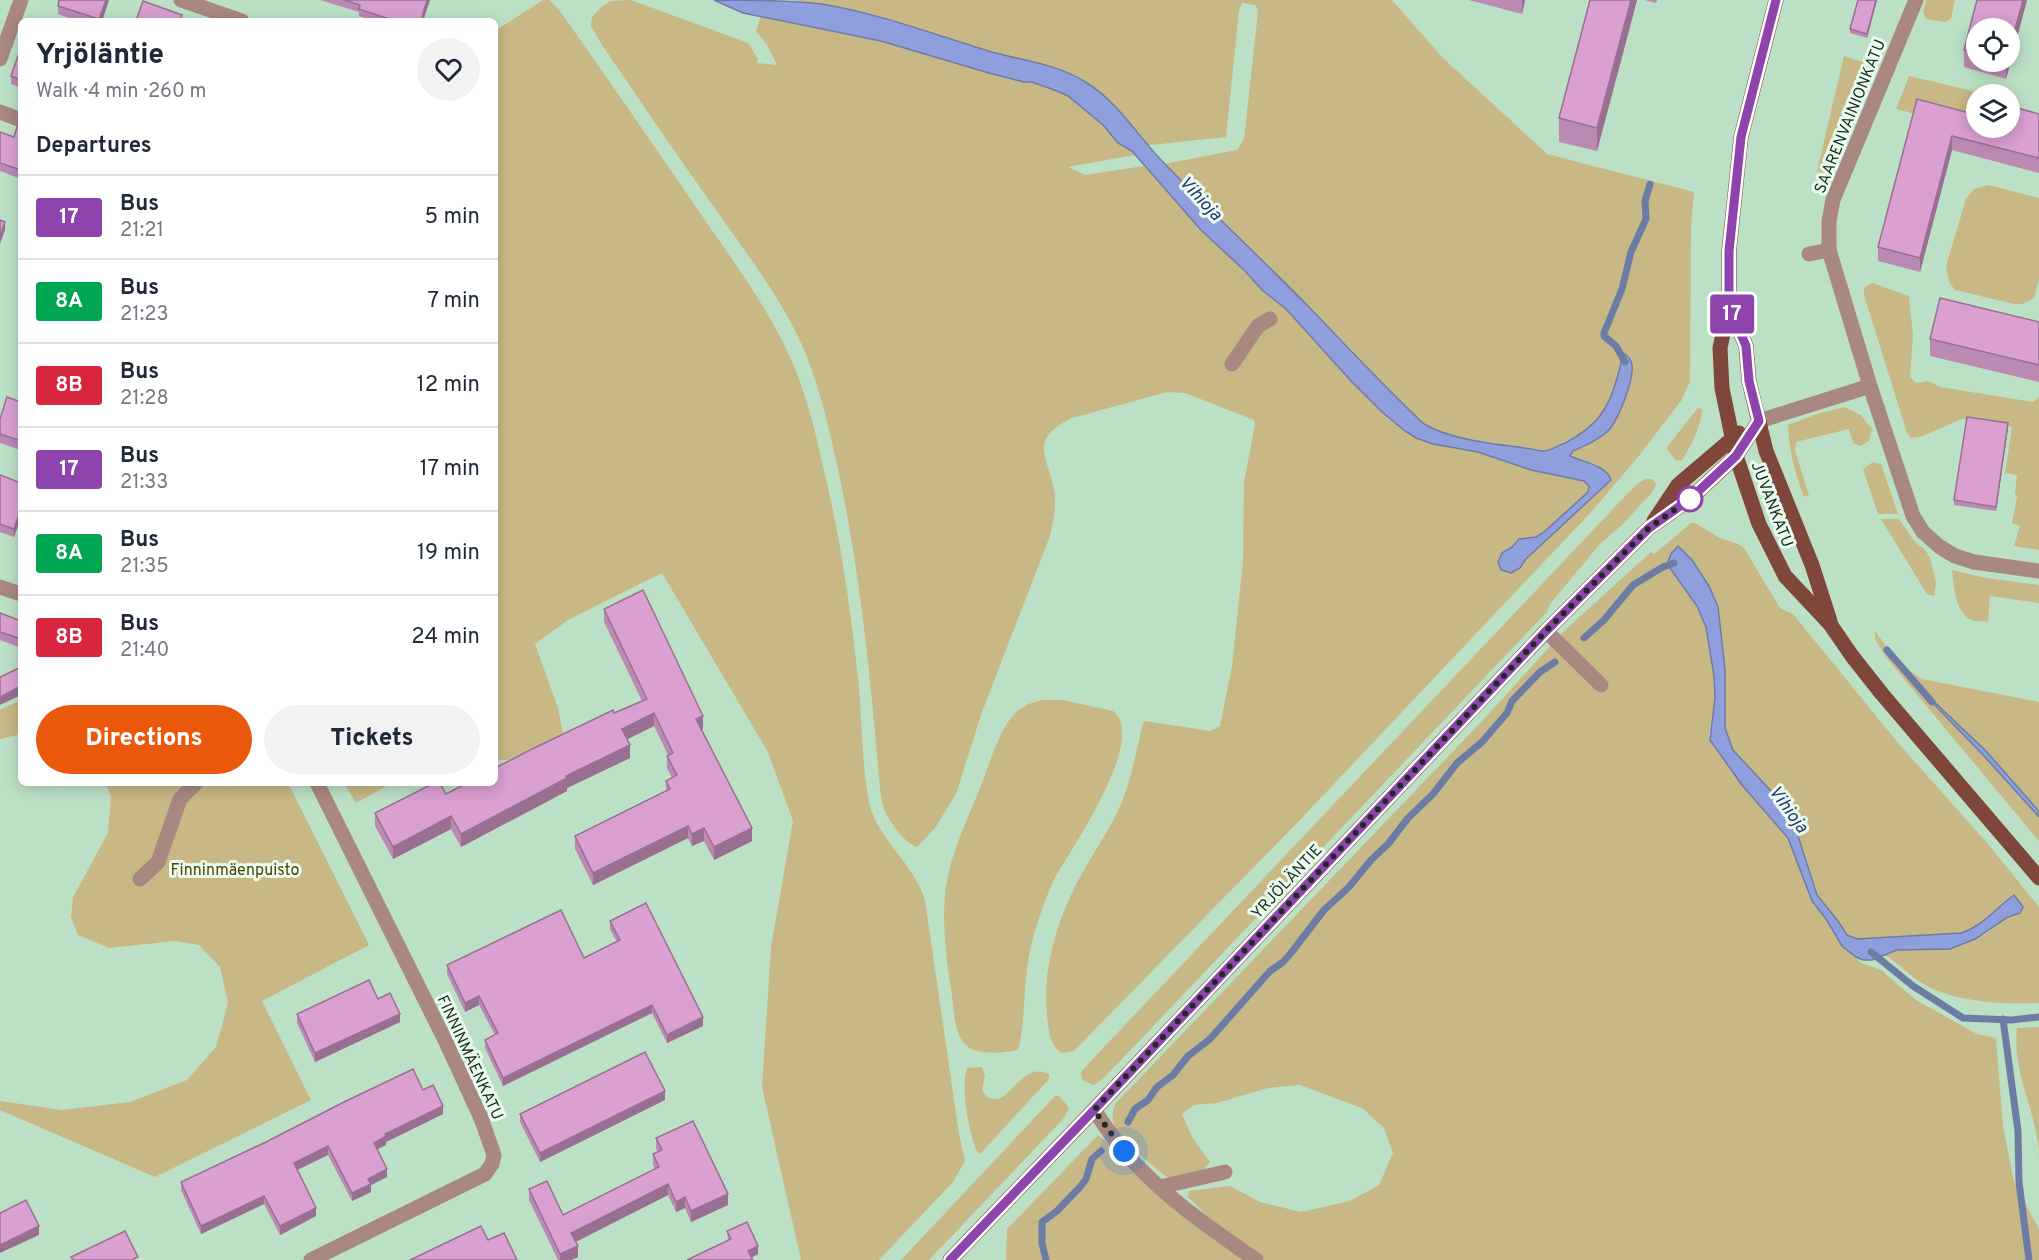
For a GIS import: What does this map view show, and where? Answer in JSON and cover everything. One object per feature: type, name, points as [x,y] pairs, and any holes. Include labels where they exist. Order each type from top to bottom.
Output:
[{"type":"main road","name":"JUVANKATU","points":[[1776,0],[1741,137],[1729,251],[1729,306],[1720,348],[1722,388],[1736,456],[1760,524],[1785,576],[1830,624],[1882,694],[2039,878]]},
{"type":"main road","name":"JUVANKATU","points":[[1729,306],[1746,346],[1749,381],[1766,451],[1812,565],[1830,624]]},
{"type":"main road","name":"YRJÖLÄNTIE","points":[[1649,528],[1678,485],[1732,438],[1759,421]]},
{"type":"main road","name":"YRJÖLÄNTIE","points":[[950,1260],[1546,631],[1649,528],[1690,499],[1736,456],[1759,421]]},
{"type":"street","points":[[0,59],[21,0]]},
{"type":"street","points":[[180,0],[233,18]]},
{"type":"street","name":"SAARENVAINIONKATU","points":[[1916,0],[1833,200],[1829,221],[1829,250],[1904,492],[1913,516],[1923,532],[1955,556],[1974,562],[2039,571]]},
{"type":"street","points":[[0,112],[18,119]]},
{"type":"street","points":[[1809,254],[1829,250]]},
{"type":"street","points":[[1232,364],[1257,326],[1270,319]]},
{"type":"street","points":[[1759,421],[1870,387]]},
{"type":"street","points":[[0,587],[18,591]]},
{"type":"street","points":[[1546,631],[1601,685]]},
{"type":"street","points":[[141,879],[158,862],[180,799],[193,786]]},
{"type":"street","name":"FINNINMÄENKATU","points":[[311,1260],[484,1174],[492,1164],[494,1155],[481,1118],[446,1042],[318,786]]},
{"type":"street","points":[[1094,1110],[1124,1151],[1160,1187],[1206,1225],[1256,1260]]},
{"type":"street","points":[[1160,1187],[1225,1172]]},
{"type":"green space","points":[[543,0],[549,0],[557,7],[752,289],[788,354],[805,396],[828,486],[839,543],[859,688],[868,797],[878,824],[912,873],[925,900],[959,1134],[965,1161],[953,1182],[879,1260],[801,1260],[762,1087],[771,947],[793,821],[768,752],[662,573],[568,620],[535,644],[558,708],[563,734],[508,760],[498,760],[498,29]]},
{"type":"green space","points":[[631,0],[748,43],[758,59],[757,63],[777,65],[767,45],[756,31],[761,16],[881,41],[989,73],[1032,82],[1068,96],[1103,125],[1118,143],[1127,147],[1135,155],[1068,167],[1085,175],[1144,166],[1201,230],[1262,290],[1286,309],[1352,382],[1405,431],[1433,444],[1478,452],[1531,470],[1584,481],[1589,486],[1588,492],[1543,533],[1536,537],[1516,540],[1512,547],[1500,556],[1498,566],[1525,559],[1611,480],[1600,468],[1572,457],[1571,453],[1617,418],[1628,390],[1632,368],[1621,355],[1615,385],[1603,414],[1591,427],[1547,451],[1467,439],[1442,432],[1424,424],[1380,382],[1350,348],[1164,164],[1237,150],[1244,139],[1258,12],[1256,5],[1242,3],[1239,11],[1226,137],[1147,145],[1104,96],[1065,71],[868,15],[790,0],[1392,0],[1443,58],[1547,154],[1694,192],[1691,226],[1690,382],[1681,401],[1593,510],[1298,822],[1074,1051],[1061,1053],[1050,1036],[1046,999],[1049,963],[1058,928],[1071,895],[1123,800],[1143,723],[1145,721],[1210,731],[1220,726],[1232,666],[1243,561],[1244,482],[1254,420],[1185,393],[1167,392],[1072,418],[1050,433],[1044,448],[1055,495],[1050,536],[982,712],[956,794],[935,828],[917,847],[912,845],[893,825],[882,801],[864,631],[847,513],[825,412],[816,382],[796,332],[774,294],[655,123],[591,26],[592,17],[610,1]]},
{"type":"green space","points":[[1926,0],[1955,0],[1951,19],[1945,22],[1926,19],[1923,12]]},
{"type":"green space","points":[[1844,56],[1875,66],[1828,173],[1817,171]]},
{"type":"green space","points":[[1909,76],[1966,90],[1966,127],[1896,109]]},
{"type":"green space","points":[[1989,185],[2039,198],[2039,279],[2034,298],[2022,304],[1955,290],[1949,282],[1946,266],[1966,199],[1974,189]]},
{"type":"green space","points":[[1872,283],[1909,296],[1913,335],[1910,377],[1916,383],[1928,381],[1940,387],[2033,402],[2039,397],[2039,550],[2014,546],[2020,526],[2012,523],[2017,496],[2015,494],[2017,475],[2005,473],[2012,427],[1962,419],[1920,437],[1911,438],[1907,433],[1864,295],[1864,288]]},
{"type":"green space","points":[[1844,407],[1861,415],[1872,429],[1869,441],[1860,446],[1853,443],[1849,429],[1796,442],[1795,451],[1809,495],[1804,497],[1793,461],[1788,425]]},
{"type":"green space","points":[[1698,408],[1702,409],[1695,435],[1682,460],[1676,461],[1666,448]]},
{"type":"green space","points":[[1873,462],[1881,464],[1898,514],[1878,514],[1863,469]]},
{"type":"green space","points":[[1646,479],[1652,479],[1656,484],[1654,490],[1624,523],[1600,544],[1550,604],[1547,612],[1103,1079],[1094,1085],[1082,1080],[1081,1072],[1089,1063],[1629,492]]},
{"type":"green space","points":[[1881,519],[1899,519],[1914,541],[1926,551],[1936,582],[1934,596],[1927,594]]},
{"type":"green space","points":[[1691,523],[1744,548],[1780,608],[1793,614],[1899,744],[1988,844],[2039,907],[2039,1003],[1995,1003],[1948,994],[1922,983],[1885,955],[1897,950],[1940,950],[1985,934],[2008,917],[2020,913],[2023,907],[2015,896],[2012,896],[1982,922],[1961,933],[1857,939],[1847,936],[1817,895],[1798,836],[1771,791],[1733,750],[1725,728],[1725,669],[1720,621],[1692,560],[1673,552],[1664,565],[1674,572],[1703,615],[1706,627],[1714,676],[1715,697],[1709,735],[1714,747],[1742,785],[1788,838],[1820,913],[1826,919],[1835,937],[1861,963],[1881,970],[1916,1000],[1977,1034],[1996,1038],[2003,1126],[2014,1182],[2039,1229],[2039,1260],[1264,1260],[1207,1216],[1188,1197],[1189,1191],[1230,1186],[1260,1202],[1301,1212],[1350,1201],[1379,1185],[1393,1153],[1384,1128],[1362,1108],[1300,1085],[1268,1088],[1217,1103],[1194,1105],[1182,1114],[1192,1137],[1210,1162],[1203,1171],[1169,1179],[1139,1154],[1118,1132],[1113,1120],[1116,1103],[1483,720],[1563,632],[1651,552],[1654,554]]},
{"type":"green space","points":[[1952,570],[1986,578],[2039,585],[2039,603],[1990,596],[1988,622],[1972,620],[1966,616],[1959,605]]},
{"type":"green space","points":[[1875,631],[1899,664],[1922,679],[2039,702],[2039,812],[1986,751],[1928,696],[1926,697],[1985,757],[2039,817],[2039,841],[1885,656],[1875,639]]},
{"type":"green space","points":[[1043,700],[1063,700],[1113,711],[1121,724],[1121,744],[1115,767],[1104,792],[1057,874],[1041,912],[1028,963],[1019,1047],[1017,1050],[1005,1052],[978,1051],[963,1042],[956,1023],[945,933],[944,908],[947,881],[959,838],[1003,731],[1018,710]]},
{"type":"green space","points":[[18,701],[18,735],[0,739],[0,710]]},
{"type":"green space","name":"Finninmäenpuisto","points":[[106,786],[290,786],[369,945],[262,1001],[311,1100],[155,1177],[0,1110],[0,1101],[62,1110],[130,1102],[187,1080],[216,1047],[228,1003],[220,967],[199,945],[175,941],[109,948],[78,935],[71,917],[73,897],[108,833],[111,796]]},
{"type":"green space","points":[[346,786],[387,786],[356,803]]},
{"type":"green space","points":[[2039,1027],[2039,1166],[2038,1142],[2020,1071],[2016,1043],[2017,1028]]},
{"type":"green space","points":[[982,1067],[985,1075],[982,1090],[988,1098],[998,1099],[1004,1096],[1020,1080],[1033,1072],[1041,1071],[1049,1074],[1049,1079],[981,1153],[977,1152],[971,1133],[964,1087],[967,1068]]},
{"type":"green space","points":[[1055,1096],[1059,1096],[1069,1108],[1064,1118],[929,1260],[901,1260]]},
{"type":"green space","points":[[1098,1135],[1246,1260],[1006,1260],[1007,1229]]},
{"type":"water","points":[[714,0],[795,2],[844,8],[992,52],[1053,67],[1087,83],[1119,110],[1155,154],[1394,395],[1424,424],[1437,430],[1482,442],[1543,451],[1551,449],[1585,431],[1599,417],[1613,390],[1621,355],[1625,354],[1631,361],[1631,377],[1616,419],[1607,432],[1573,451],[1570,456],[1599,467],[1611,480],[1526,559],[1520,568],[1511,573],[1501,570],[1498,562],[1502,553],[1519,539],[1536,537],[1543,533],[1588,492],[1589,486],[1584,481],[1531,470],[1478,452],[1433,444],[1405,431],[1352,382],[1286,309],[1262,290],[1201,230],[1132,151],[1118,143],[1103,125],[1068,96],[1032,82],[989,73],[881,41],[743,13]]},
{"type":"water","points":[[1678,546],[1692,560],[1709,586],[1718,607],[1725,669],[1725,728],[1733,750],[1771,791],[1798,836],[1817,895],[1847,935],[1857,939],[1961,933],[1983,921],[2014,895],[2023,907],[2020,913],[2008,917],[1975,939],[1950,949],[1897,950],[1872,960],[1863,960],[1842,946],[1812,901],[1788,838],[1742,785],[1710,740],[1715,697],[1706,627],[1697,606],[1667,564],[1671,554]]},
{"type":"water","points":[[1926,696],[1986,751],[2037,809],[2039,817],[1985,757]]},
{"type":"building","points":[[59,0],[106,0],[99,18],[58,6]]},
{"type":"building","points":[[344,0],[427,0],[422,18],[386,18],[359,9],[360,5]]},
{"type":"building","points":[[1590,0],[1631,0],[1597,128],[1559,118]]},
{"type":"building","points":[[1858,0],[1876,0],[1867,34],[1850,29]]},
{"type":"building","points":[[1977,0],[2023,0],[2018,18],[1972,18]]},
{"type":"building","points":[[143,1],[182,15],[180,18],[137,18]]},
{"type":"building","points":[[18,56],[18,79],[11,76]]},
{"type":"building","points":[[1917,99],[1966,112],[1966,138],[2020,138],[2020,109],[2039,114],[2039,158],[1952,136],[1920,258],[1878,247]]},
{"type":"building","points":[[18,124],[18,169],[0,163],[0,132],[14,137]]},
{"type":"building","points":[[0,220],[5,222],[0,235]]},
{"type":"building","points":[[1940,298],[2039,322],[2039,365],[1930,339]]},
{"type":"building","points":[[7,397],[18,401],[18,440],[0,434],[0,419]]},
{"type":"building","points":[[1967,417],[2008,423],[1996,507],[1954,500]]},
{"type":"building","points":[[0,475],[18,482],[18,518],[14,529],[0,524]]},
{"type":"building","points":[[643,590],[703,716],[696,719],[752,828],[714,847],[704,828],[692,834],[688,826],[593,873],[575,836],[670,789],[666,781],[677,775],[667,756],[673,753],[654,713],[622,729],[630,745],[566,776],[567,778],[461,834],[451,816],[393,847],[375,813],[428,786],[442,786],[446,794],[461,786],[498,786],[498,766],[613,710],[614,713],[647,699],[604,609]]},
{"type":"building","points":[[0,613],[18,620],[18,638],[0,632]]},
{"type":"building","points":[[18,668],[18,688],[0,697],[0,677]]},
{"type":"building","points":[[646,903],[703,1017],[667,1035],[652,1005],[503,1078],[485,1040],[498,1033],[479,996],[465,1003],[447,965],[561,910],[584,958],[620,940],[610,921]]},
{"type":"building","points":[[369,980],[378,999],[390,993],[400,1014],[315,1053],[297,1014]]},
{"type":"building","points":[[645,1052],[665,1091],[540,1153],[520,1114]]},
{"type":"building","points":[[413,1069],[423,1090],[433,1085],[443,1106],[385,1134],[386,1136],[374,1143],[387,1169],[368,1179],[371,1184],[352,1193],[328,1146],[294,1163],[316,1208],[280,1226],[264,1196],[201,1226],[181,1182]]},
{"type":"building","points":[[693,1121],[728,1194],[691,1211],[685,1197],[676,1202],[668,1184],[571,1233],[578,1246],[560,1254],[529,1189],[547,1181],[563,1215],[659,1167],[653,1154],[662,1150],[656,1138]]},
{"type":"building","points":[[26,1200],[39,1226],[0,1245],[0,1213]]},
{"type":"building","points":[[747,1222],[758,1246],[748,1251],[753,1260],[687,1260],[731,1239],[727,1231]]},
{"type":"building","points":[[481,1226],[488,1240],[504,1233],[517,1260],[410,1260]]},
{"type":"building","points":[[125,1231],[138,1257],[132,1260],[73,1260],[71,1257]]},
{"type":"waterway","points":[[1625,362],[1616,346],[1604,336],[1604,333],[1622,289],[1631,252],[1646,219],[1645,201],[1650,184]]},
{"type":"waterway","points":[[1584,638],[1604,620],[1633,585],[1674,563]]},
{"type":"waterway","points":[[1887,650],[1932,702]]},
{"type":"waterway","points":[[1128,1122],[1135,1109],[1148,1100],[1157,1087],[1173,1075],[1188,1056],[1210,1039],[1270,971],[1283,962],[1324,910],[1349,887],[1371,860],[1388,844],[1408,818],[1433,794],[1457,763],[1482,742],[1507,713],[1512,701],[1540,672],[1555,662]]},
{"type":"waterway","points":[[1871,952],[1913,986],[1963,1018],[2011,1020],[2039,1017]]},
{"type":"waterway","points":[[2003,1019],[2018,1131],[2019,1182],[2029,1260]]},
{"type":"waterway","points":[[1046,1260],[1042,1243],[1042,1222],[1057,1211],[1080,1187],[1086,1179],[1092,1159],[1101,1151]]},
{"type":"bus line","name":"17","points":[[950,1260],[1546,631],[1649,528],[1690,499],[1736,456],[1759,421],[1749,381],[1746,346],[1729,306],[1729,251],[1741,137],[1776,0]]},
{"type":"route","points":[[1124,1151],[1094,1110],[1546,631],[1649,528],[1690,499]]},
{"type":"water label","name":"Vihioja","points":[[1201,198]]},
{"type":"water label","name":"Vihioja","points":[[1789,809]]}]
